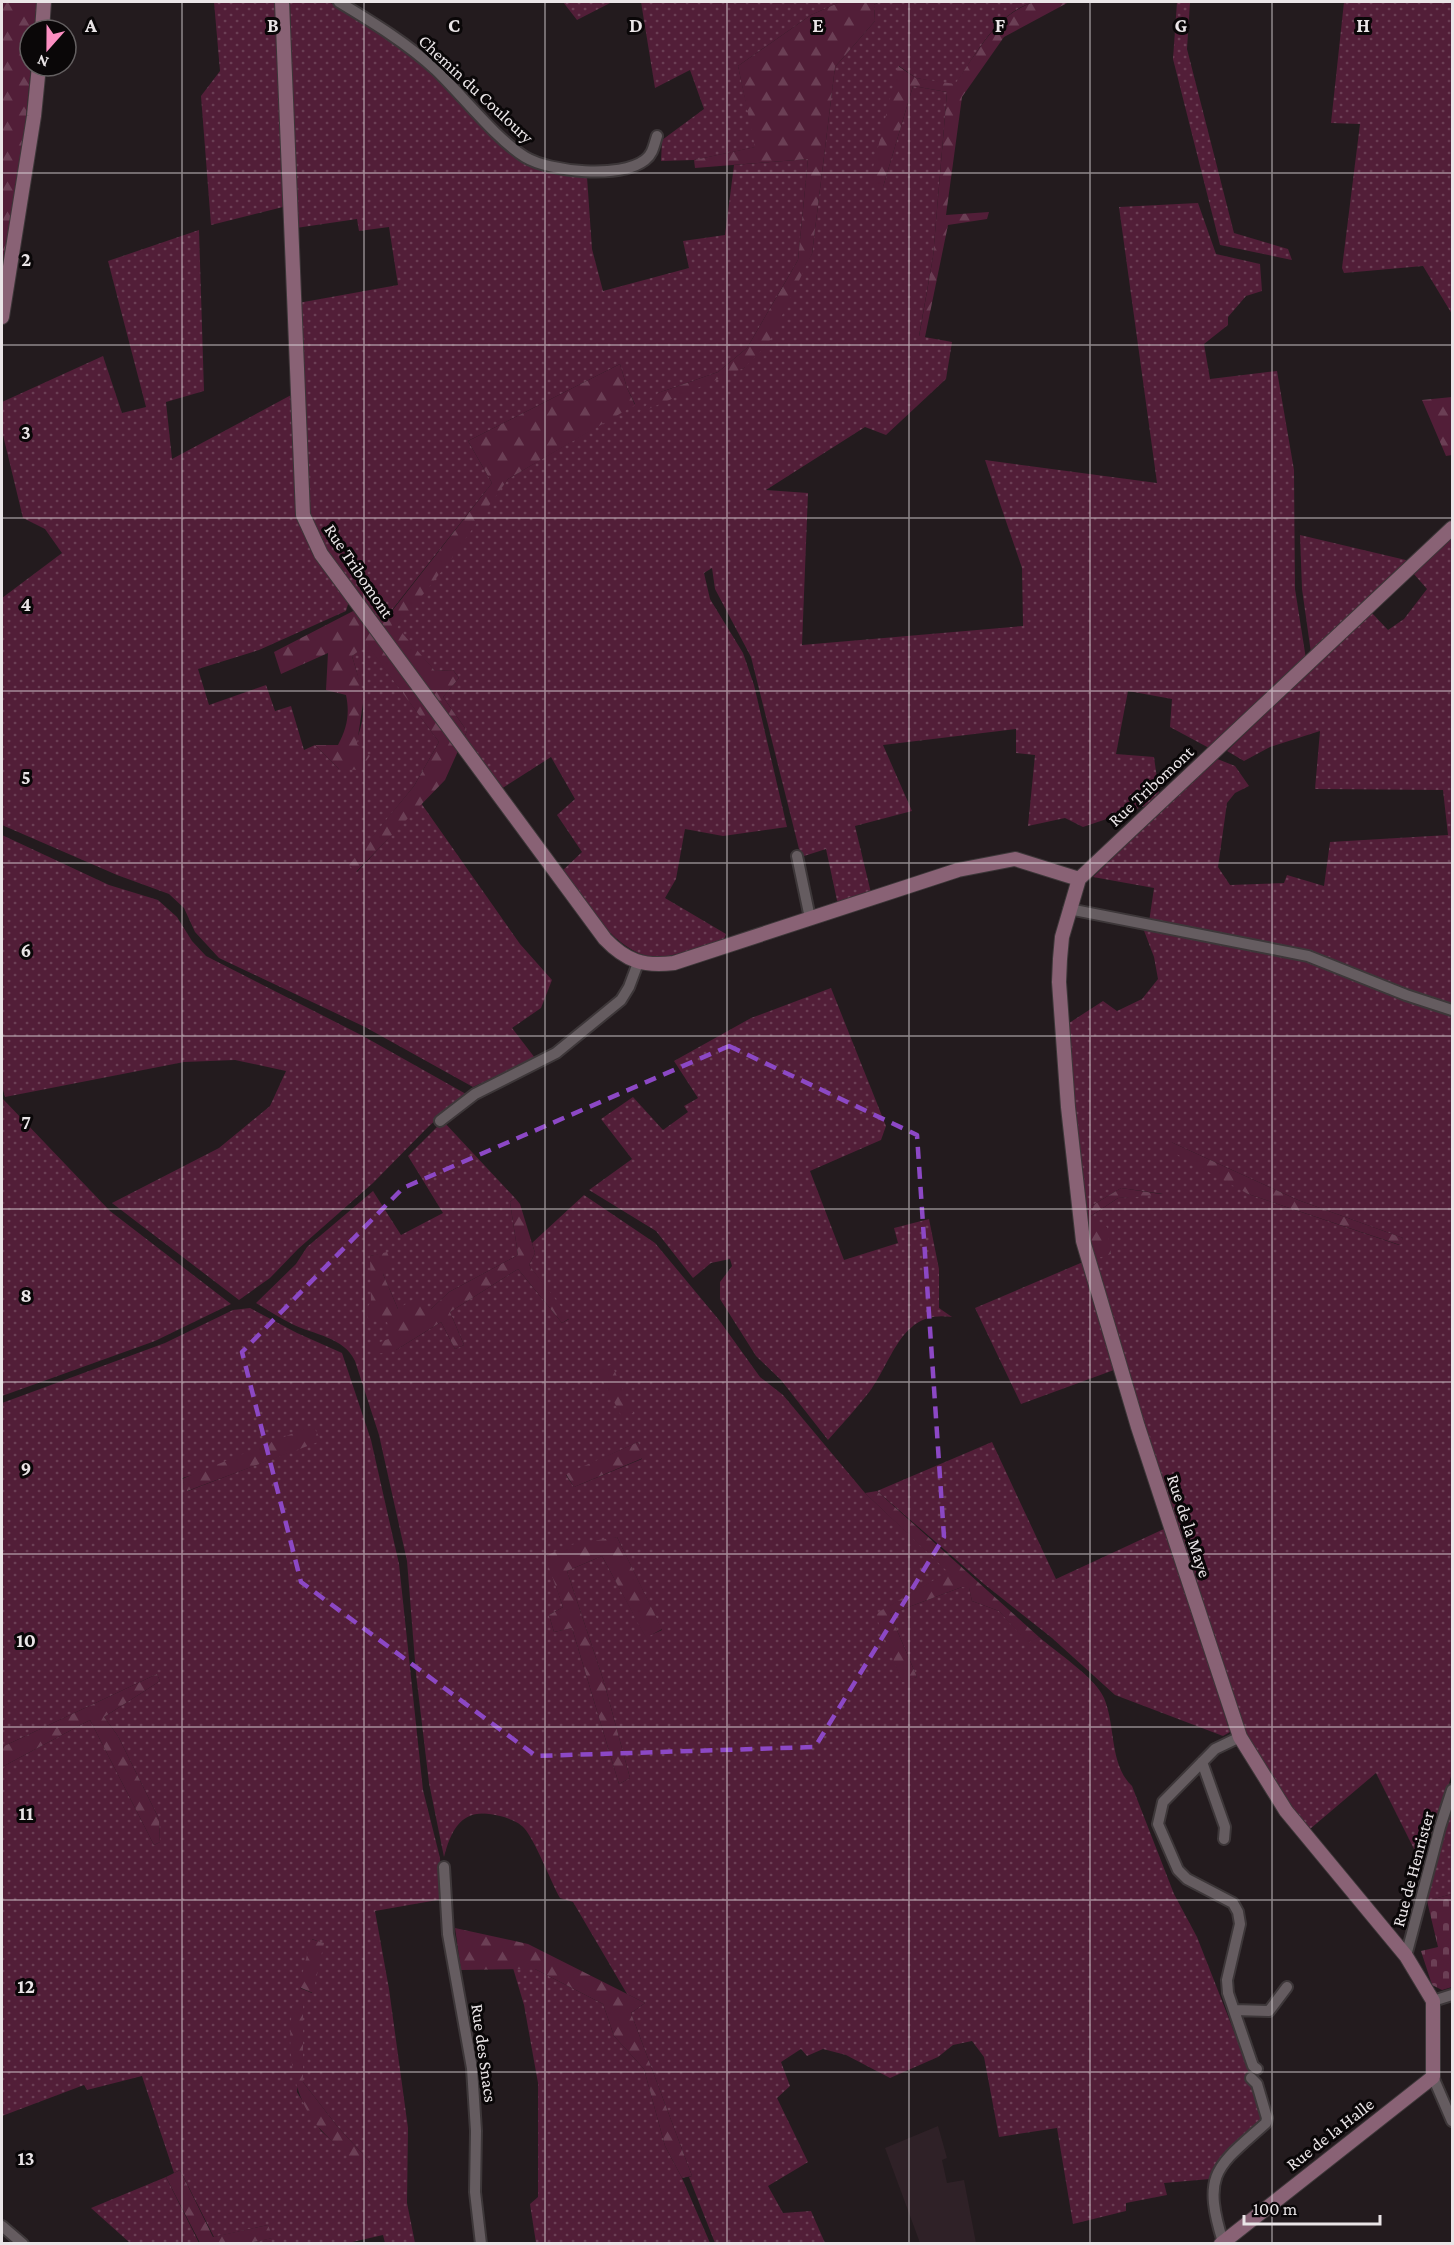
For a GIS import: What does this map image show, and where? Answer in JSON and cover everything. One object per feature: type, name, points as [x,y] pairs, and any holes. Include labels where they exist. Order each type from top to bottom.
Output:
[{"type":"street","points":[[43,18],[44,2]]},
{"type":"street","name":"Rue Tribomont","points":[[282,2],[287,86],[299,464],[303,515],[321,554],[605,939],[617,952],[638,963]]},
{"type":"street","name":"Chemin du Couloury","points":[[339,2],[410,49],[435,69],[522,155],[540,164],[585,171],[633,166],[645,160],[653,151],[657,136]]},
{"type":"street","points":[[2,317],[34,116],[38,78]]},
{"type":"street","name":"Rue Tribomont","points":[[1079,879],[1452,528]]},
{"type":"street","points":[[797,856],[810,918]]},
{"type":"street","points":[[440,1121],[475,1094],[556,1053],[621,1000],[629,987],[638,963],[655,965],[674,963],[958,870],[1015,859],[1079,879]]},
{"type":"street","name":"Rue de la Maye","points":[[1079,879],[1062,938],[1060,1002],[1068,1107],[1083,1241],[1138,1427],[1240,1737],[1286,1811],[1406,1956],[1433,2001]]},
{"type":"street","points":[[1069,909],[1308,956],[1406,995],[1452,1010]]},
{"type":"street","points":[[1222,2243],[1214,2187],[1216,2174],[1224,2160],[1266,2123],[1267,2118],[1253,2066],[1228,1994],[1227,1980],[1240,1924],[1238,1912],[1233,1903],[1187,1879],[1178,1870],[1158,1824],[1163,1802],[1202,1762],[1226,1742],[1240,1737]]},
{"type":"street","points":[[1202,1762],[1225,1827],[1224,1839]]},
{"type":"street","name":"Rue de Henrister","points":[[1406,1956],[1452,1790]]},
{"type":"street","name":"Rue des Snacs","points":[[444,1867],[448,1934],[472,2068],[477,2131],[475,2192],[481,2244]]},
{"type":"street","points":[[1234,2010],[1269,2012],[1287,1987]]},
{"type":"street","points":[[1452,1995],[1433,2001],[1433,2077],[1452,2121]]},
{"type":"street","name":"Rue de la Halle","points":[[1222,2243],[1433,2077]]},
{"type":"street","points":[[2,2226],[23,2244]]},
{"type":"highlighted area","points":[[729,1046],[917,1135],[944,1537],[815,1747],[536,1756],[301,1582],[242,1352],[403,1188]]},
{"type":"shaded area","points":[[938,2126],[947,2158],[942,2160],[947,2183],[964,2180],[976,2243],[920,2243],[885,2148]]},
{"type":"green space","points":[[2,2],[37,2],[36,18],[18,18],[18,78],[30,78],[23,149],[6,261],[2,261]]},
{"type":"green space","points":[[214,2],[278,2],[287,206],[211,225],[201,96],[220,71]]},
{"type":"green space","points":[[290,2],[329,2],[348,13],[414,58],[504,144],[563,173],[587,177],[592,249],[603,291],[689,268],[683,241],[725,235],[734,165],[808,159],[798,260],[747,348],[718,372],[658,393],[744,368],[812,254],[835,67],[875,21],[874,5],[879,2],[1034,2],[1021,7],[998,25],[955,85],[916,78],[899,66],[883,187],[913,86],[947,92],[933,257],[919,336],[952,342],[946,379],[886,435],[865,427],[766,490],[808,493],[802,645],[1023,626],[1022,568],[985,460],[1157,483],[1119,207],[1198,203],[1216,254],[1260,264],[1262,291],[1246,296],[1228,317],[1228,325],[1204,344],[1210,379],[1277,371],[1294,470],[1295,589],[1306,659],[1209,748],[1170,727],[1172,699],[1128,691],[1116,754],[1154,757],[1159,793],[1148,805],[1083,827],[1065,818],[1028,826],[1035,755],[1016,753],[1016,729],[883,745],[912,811],[855,826],[871,893],[838,905],[826,849],[801,857],[751,657],[715,589],[712,568],[704,573],[710,599],[743,653],[754,685],[787,827],[723,836],[685,829],[676,879],[665,898],[726,934],[724,940],[660,957],[646,956],[631,949],[617,939],[591,912],[561,872],[582,852],[557,815],[575,799],[551,757],[501,789],[464,738],[467,731],[443,697],[459,678],[453,670],[435,671],[396,628],[508,479],[635,404],[627,388],[620,364],[468,441],[492,483],[384,620],[370,615],[321,547],[306,505],[298,303],[398,285],[389,227],[359,231],[357,219],[296,228]]},
{"type":"green space","points":[[563,2],[612,2],[577,20]]},
{"type":"green space","points":[[641,2],[840,2],[811,15],[738,66],[756,147],[694,160],[661,161],[662,140],[704,109],[690,70],[655,88]]},
{"type":"green space","points":[[840,2],[879,2],[874,5],[875,21],[835,67],[812,254],[768,344],[744,368],[639,413],[658,393],[718,372],[747,348],[798,260],[808,159],[695,168],[694,160],[755,147],[738,66],[811,15]]},
{"type":"green space","points":[[1034,2],[1069,2],[1004,37],[962,97],[946,215],[989,212],[987,219],[948,225],[925,337],[919,337],[933,257],[947,92],[913,86],[883,187],[869,184],[898,66],[916,78],[955,84],[998,25],[1021,8]]},
{"type":"green space","points":[[1177,2],[1190,2],[1187,49],[1234,233],[1288,249],[1292,260],[1220,245],[1173,59]]},
{"type":"green space","points":[[1344,2],[1452,2],[1452,314],[1423,266],[1344,273],[1342,268],[1360,124],[1331,123]]},
{"type":"green space","points":[[199,230],[204,391],[166,402],[172,459],[293,394],[295,504],[308,540],[349,601],[346,611],[259,650],[198,669],[209,705],[266,685],[275,711],[291,706],[304,750],[315,745],[339,769],[349,754],[361,727],[363,702],[352,656],[367,644],[439,742],[414,786],[350,865],[357,872],[421,803],[520,944],[552,980],[541,1008],[512,1028],[535,1058],[473,1087],[365,1027],[219,958],[195,932],[184,908],[169,894],[117,875],[2,825],[2,598],[62,553],[45,529],[23,518],[2,431],[2,402],[103,356],[122,413],[146,407],[108,261]]},
{"type":"green space","points":[[620,364],[635,405],[508,479],[449,562],[397,627],[435,671],[453,670],[459,678],[443,697],[467,731],[445,780],[356,872],[349,865],[414,786],[439,742],[367,645],[352,656],[364,696],[357,744],[370,756],[360,770],[339,769],[315,745],[338,745],[347,721],[346,695],[326,690],[328,653],[281,674],[274,652],[357,609],[385,620],[492,483],[468,441]]},
{"type":"green space","points":[[1452,397],[1452,455],[1446,456],[1422,400]]},
{"type":"green space","points":[[1300,535],[1410,561],[1311,653],[1302,589]]},
{"type":"green space","points":[[1452,535],[1452,1006],[1304,951],[1149,922],[1154,888],[1093,877],[1215,758],[1235,766],[1249,786],[1235,793],[1227,803],[1218,867],[1230,885],[1284,883],[1287,875],[1324,886],[1330,842],[1448,835],[1443,790],[1315,789],[1320,731],[1270,747],[1244,761],[1227,751],[1371,612],[1388,630],[1404,619],[1427,589],[1413,573]]},
{"type":"green space","points":[[2,835],[109,885],[158,900],[177,917],[192,941],[206,956],[363,1036],[466,1094],[429,1126],[373,1183],[298,1249],[270,1278],[239,1300],[112,1203],[219,1148],[270,1106],[286,1071],[235,1060],[184,1062],[5,1097],[2,1086]]},
{"type":"green space","points":[[1143,928],[1299,957],[1452,1013],[1452,1773],[1425,1871],[1376,1773],[1310,1829],[1290,1805],[1244,1733],[1092,1260],[1111,1253],[1091,1216],[1118,1198],[1163,1194],[1121,1188],[1083,1211],[1066,1025],[1103,1001],[1117,1011],[1142,999],[1158,979],[1154,957]],"holes":[[[1171,1142],[1298,1200],[1403,1238],[1399,1245],[1248,1194]]]},
{"type":"green space","points":[[831,988],[886,1126],[881,1140],[810,1171],[844,1260],[898,1243],[894,1228],[929,1219],[939,1269],[939,1308],[952,1317],[935,1317],[921,1321],[910,1328],[893,1351],[870,1391],[828,1440],[781,1380],[756,1356],[720,1299],[720,1282],[732,1266],[730,1259],[711,1263],[693,1278],[656,1231],[589,1190],[632,1159],[601,1119],[633,1097],[663,1130],[688,1112],[684,1106],[698,1098],[674,1061],[751,1018]]},
{"type":"green space","points":[[2,1098],[110,1211],[231,1304],[155,1341],[2,1396]]},
{"type":"green space","points":[[443,1121],[515,1198],[510,1202],[518,1255],[449,1292],[431,1309],[398,1309],[383,1274],[387,1253],[370,1256],[396,1350],[441,1322],[455,1349],[464,1345],[450,1312],[518,1269],[562,1323],[569,1319],[529,1265],[535,1253],[532,1243],[584,1195],[655,1243],[719,1320],[760,1377],[783,1395],[865,1493],[949,1572],[876,1614],[902,1681],[917,1677],[890,1614],[962,1587],[969,1587],[972,1601],[999,1611],[1028,1642],[1039,1637],[1100,1690],[1108,1709],[1120,1767],[1132,1786],[1174,1894],[1197,1937],[1266,2113],[1262,2124],[1220,2160],[1210,2179],[1164,2183],[1167,2195],[1126,2203],[1126,2211],[1073,2224],[1057,2128],[999,2137],[984,2057],[972,2041],[953,2045],[938,2057],[890,2078],[846,2055],[823,2049],[807,2056],[801,2049],[781,2062],[790,2086],[777,2098],[808,2162],[768,2186],[783,2213],[811,2211],[825,2243],[715,2243],[631,2013],[645,2003],[627,1994],[573,1902],[560,1898],[528,1834],[522,1826],[510,1819],[488,1814],[469,1816],[461,1821],[451,1836],[444,1857],[429,1783],[416,1674],[407,1561],[379,1435],[355,1361],[344,1347],[336,1342],[292,1324],[256,1303],[296,1264],[307,1247],[373,1191],[401,1235],[443,1213],[408,1156]],"holes":[[[638,1442],[642,1459],[574,1487],[566,1475]],[[617,1537],[662,1630],[646,1637],[602,1556],[567,1571],[604,1682],[630,1778],[619,1784],[572,1628],[554,1632],[549,1615],[563,1607],[546,1556]]]},
{"type":"green space","points":[[1171,1142],[1298,1200],[1403,1238],[1400,1245],[1248,1194],[1171,1151]]},
{"type":"green space","points":[[1121,1188],[1167,1195],[1118,1198],[1091,1216],[1107,1227],[1111,1254],[1092,1260],[1083,1211]]},
{"type":"green space","points":[[515,1198],[520,1204],[535,1253],[529,1265],[570,1318],[562,1323],[518,1269],[450,1312],[464,1345],[455,1349],[441,1322],[396,1350],[373,1355],[372,1345],[391,1338],[387,1322],[369,1320],[365,1310],[371,1302],[370,1256],[387,1252],[392,1265],[383,1274],[398,1309],[417,1297],[431,1309],[449,1292],[518,1255],[510,1202]]},
{"type":"green space","points":[[1083,1262],[1114,1370],[1021,1404],[975,1308]]},
{"type":"green space","points":[[250,1308],[297,1333],[342,1353],[371,1440],[399,1564],[423,1790],[440,1858],[443,1899],[375,1911],[389,1989],[408,2128],[407,2203],[415,2243],[385,2243],[383,2235],[348,2243],[249,2243],[272,2238],[268,2225],[214,2237],[180,2170],[174,2173],[142,2076],[87,2090],[84,2085],[2,2116],[2,1767],[90,1720],[154,1845],[160,1842],[159,1819],[118,1736],[104,1717],[160,1681],[157,1674],[2,1747],[2,1403],[165,1343],[233,1310]],"holes":[[[321,1440],[188,1491],[182,1479],[182,1478]],[[312,1939],[323,1943],[312,1993],[300,1988]],[[303,2005],[303,2082],[337,2126],[370,2162],[364,2170],[321,2131],[297,2092]]]},
{"type":"green space","points":[[612,1365],[633,1413],[622,1417],[596,1368]]},
{"type":"green space","points":[[313,1425],[321,1441],[187,1491],[182,1479]]},
{"type":"green space","points":[[638,1442],[643,1458],[574,1487],[566,1474]]},
{"type":"green space","points":[[992,1442],[1056,1579],[1166,1528],[1230,1732],[1223,1736],[1115,1695],[1052,1638],[984,1584],[877,1491]]},
{"type":"green space","points":[[877,1491],[1039,1637],[1028,1643],[999,1611],[972,1601],[969,1588],[962,1587],[890,1614],[917,1677],[902,1682],[875,1614],[948,1572],[865,1493]]},
{"type":"green space","points":[[617,1537],[662,1629],[646,1638],[602,1556],[567,1571],[604,1682],[630,1778],[619,1784],[572,1628],[554,1632],[549,1615],[563,1607],[545,1556],[574,1544]]},
{"type":"green space","points":[[157,1674],[160,1681],[104,1717],[118,1736],[159,1819],[160,1842],[154,1845],[90,1720],[2,1767],[2,1747]]},
{"type":"green space","points":[[1452,1793],[1452,1894],[1427,1901],[1440,1833]]},
{"type":"green space","points":[[1452,1894],[1452,1987],[1442,1990],[1432,1985],[1421,1951],[1438,1947],[1427,1901]]},
{"type":"green space","points":[[455,1928],[528,1944],[645,2003],[631,2013],[692,2176],[682,2178],[665,2146],[644,2069],[614,2036],[603,2004],[535,1969],[461,1970]]},
{"type":"green space","points":[[311,1939],[324,1943],[313,1993],[299,1987]]},
{"type":"green space","points":[[513,1968],[535,1969],[603,2004],[614,2036],[644,2069],[665,2146],[682,2178],[710,2243],[536,2243],[530,2204],[538,2197],[538,2083],[524,2005]]},
{"type":"green space","points":[[293,2004],[303,2004],[303,2082],[337,2126],[370,2162],[364,2171],[323,2132],[312,2119],[304,2104],[293,2072],[291,2055]]},
{"type":"green space","points":[[180,2170],[213,2237],[268,2225],[273,2238],[249,2243],[200,2243],[166,2177]]},
{"type":"green space","points":[[166,2177],[199,2243],[130,2243],[91,2208]]}]
